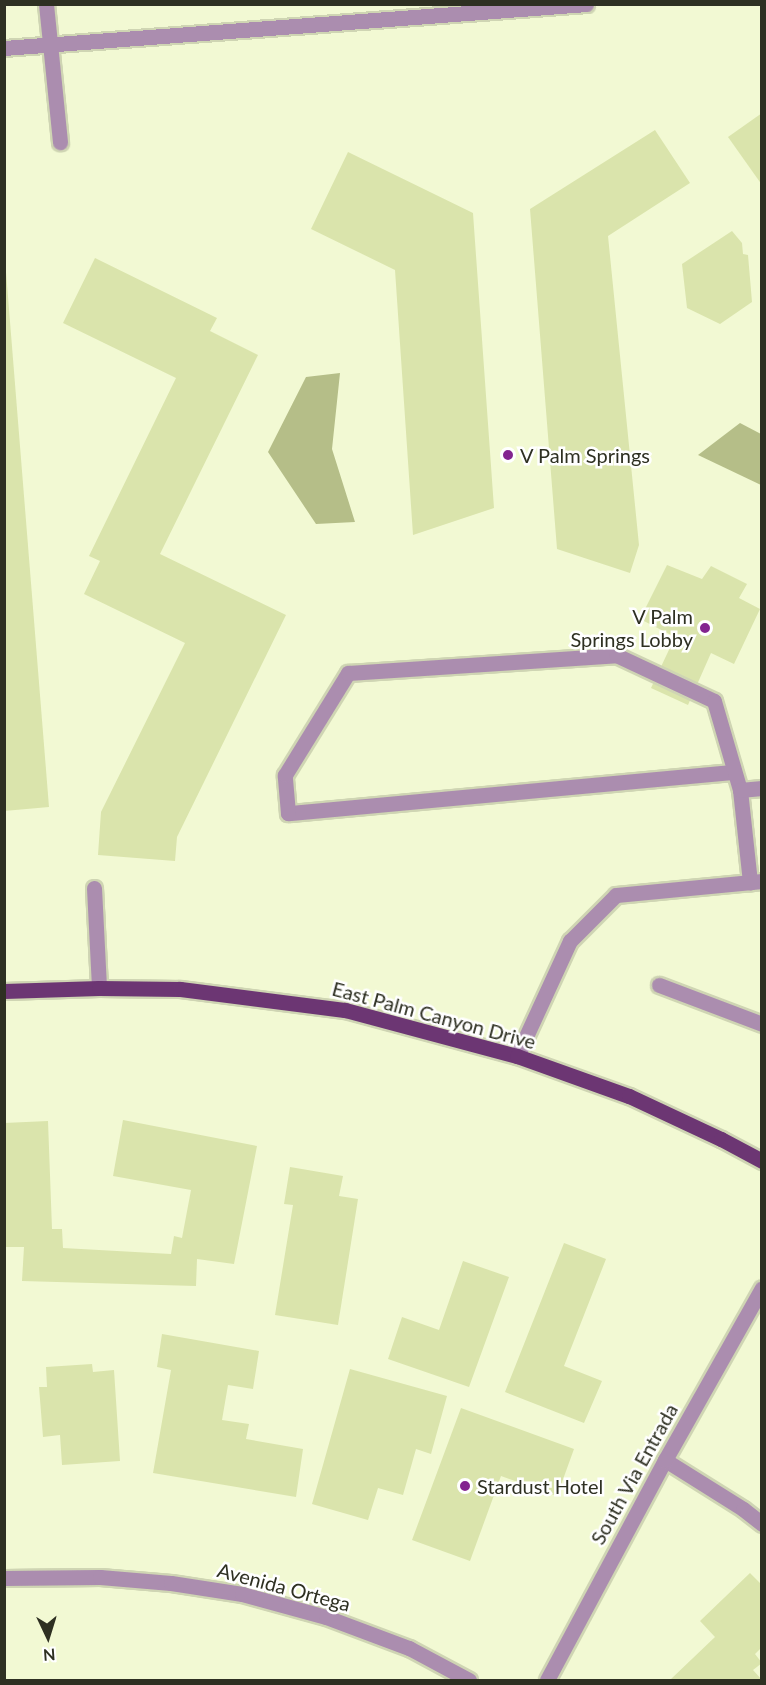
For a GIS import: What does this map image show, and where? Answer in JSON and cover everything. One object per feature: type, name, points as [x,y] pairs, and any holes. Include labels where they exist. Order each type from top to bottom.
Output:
[{"type":"main road","name":"East Palm Canyon Drive","points":[[4,990],[180,989],[345,1010],[517,1056],[629,1096],[721,1138],[762,1161]]},
{"type":"street","points":[[46,4],[60,142]]},
{"type":"street","points":[[4,48],[586,4]]},
{"type":"street","points":[[517,1056],[570,941],[616,895],[756,882],[740,790],[732,772],[714,701],[616,655],[348,673],[285,775],[288,813],[732,772]]},
{"type":"street","points":[[740,790],[762,789]]},
{"type":"street","points":[[94,888],[99,988]]},
{"type":"street","points":[[659,985],[762,1023]]},
{"type":"street","name":"South Via Entrada","points":[[547,1680],[664,1460],[762,1288]]},
{"type":"street","points":[[664,1460],[743,1509],[762,1524]]},
{"type":"street","name":"Avenida Ortega","points":[[4,1578],[100,1577],[171,1583],[243,1594],[326,1617],[409,1648],[470,1680]]},
{"type":"shaded area","points":[[340,373],[332,449],[355,522],[316,524],[268,452],[306,377]]},
{"type":"shaded area","points":[[740,423],[761,434],[761,485],[698,455]]},
{"type":"building","points":[[762,113],[762,185],[728,137]]},
{"type":"building","points":[[655,130],[690,183],[608,236],[639,545],[630,573],[557,549],[530,209]]},
{"type":"building","points":[[348,152],[473,213],[494,508],[413,535],[395,270],[311,229]]},
{"type":"building","points":[[732,231],[742,243],[743,254],[748,255],[752,302],[720,324],[687,308],[682,264]]},
{"type":"building","points":[[4,247],[49,807],[4,811]]},
{"type":"building","points":[[95,258],[217,318],[210,331],[258,355],[160,554],[286,615],[177,837],[175,861],[98,855],[101,812],[185,643],[84,594],[100,561],[89,556],[176,378],[63,323]]},
{"type":"building","name":"V Palm Springs Lobby","points":[[667,565],[702,579],[711,566],[747,584],[739,598],[760,609],[734,664],[711,653],[688,705],[651,688],[675,637],[640,619]]},
{"type":"building","points":[[123,1120],[257,1146],[234,1264],[197,1259],[196,1286],[22,1281],[24,1247],[5,1247],[4,1123],[48,1121],[52,1229],[62,1229],[63,1248],[171,1254],[174,1236],[182,1238],[191,1190],[113,1176]]},
{"type":"building","points":[[290,1167],[343,1176],[339,1196],[358,1199],[338,1325],[275,1315],[293,1205],[284,1204]]},
{"type":"building","points":[[564,1243],[606,1259],[564,1366],[602,1381],[584,1423],[505,1392]]},
{"type":"building","points":[[463,1261],[509,1277],[469,1387],[388,1359],[402,1317],[439,1330]]},
{"type":"building","points":[[162,1334],[259,1351],[253,1389],[228,1385],[222,1420],[249,1424],[246,1439],[303,1449],[296,1497],[153,1473],[171,1370],[157,1367]]},
{"type":"building","points":[[92,1364],[93,1372],[114,1370],[120,1461],[62,1465],[60,1435],[43,1437],[39,1387],[47,1387],[46,1367]]},
{"type":"building","points":[[350,1369],[447,1396],[431,1454],[416,1449],[403,1495],[378,1488],[368,1520],[312,1504]]},
{"type":"building","name":"Stardust Hotel","points":[[461,1408],[574,1449],[557,1496],[501,1476],[470,1561],[412,1540]]},
{"type":"building","points":[[750,1573],[762,1585],[762,1647],[755,1654],[762,1663],[753,1670],[762,1680],[671,1679],[715,1637],[700,1621]]},
{"type":"place","name":"V Palm Springs","points":[[508,455]]},
{"type":"place","name":"V Palm Springs Lobby","points":[[705,628]]},
{"type":"place","name":"Stardust Hotel","points":[[465,1486]]}]
